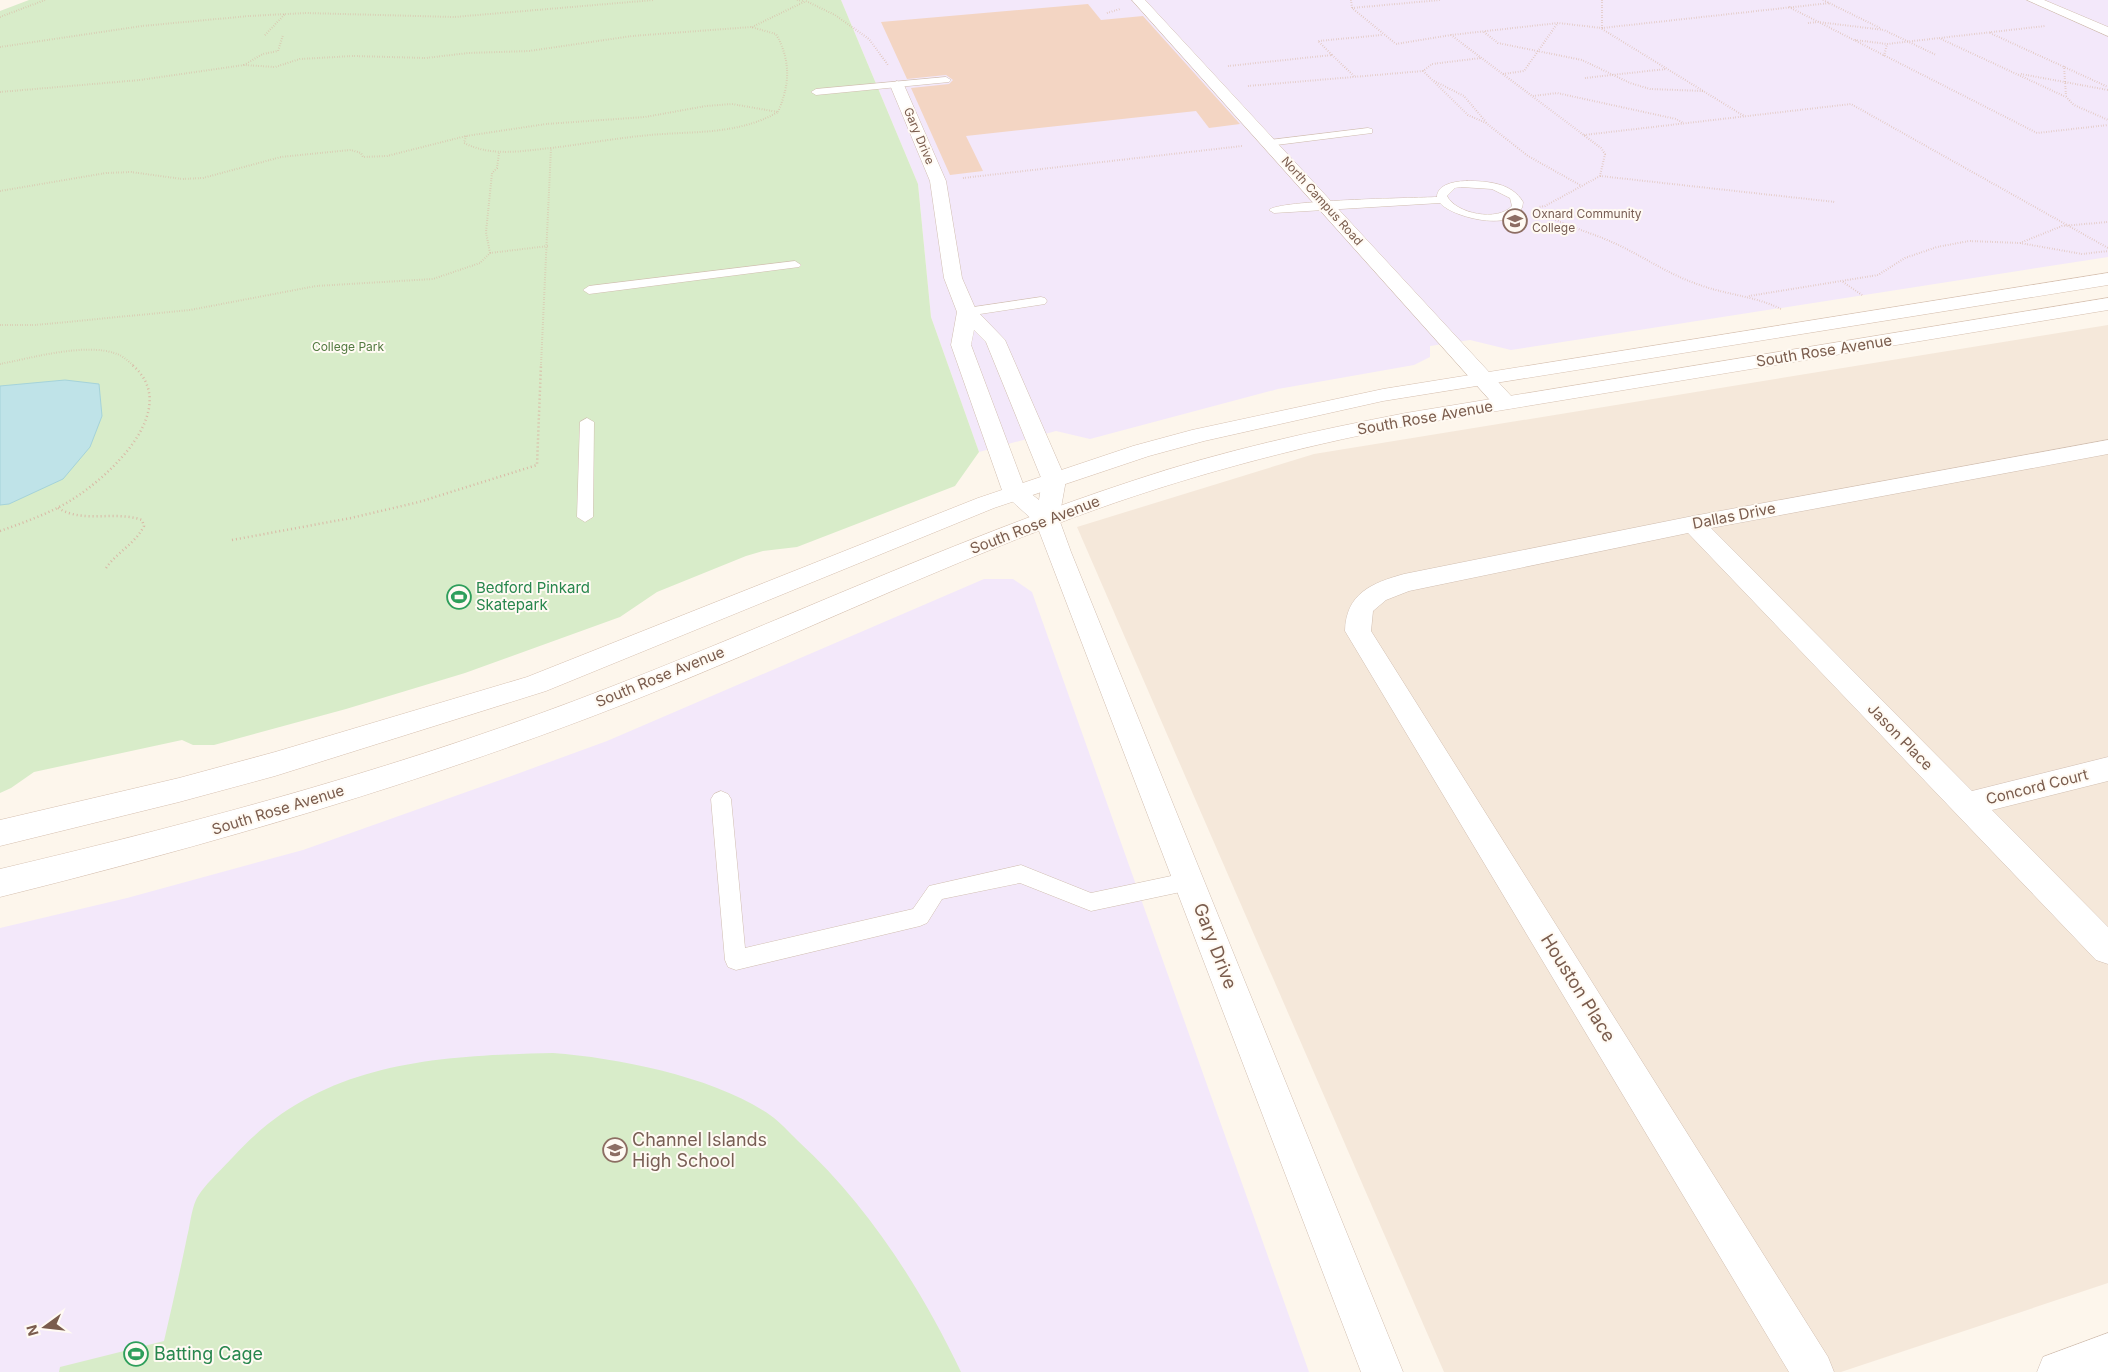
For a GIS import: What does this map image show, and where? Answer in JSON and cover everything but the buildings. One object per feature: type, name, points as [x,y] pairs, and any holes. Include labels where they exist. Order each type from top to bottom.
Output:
[{"type":"street","name":"North Campus Road","points":[[1138,0],[1505,403]]},
{"type":"street","points":[[2033,0],[2108,32]]},
{"type":"street","points":[[2085,22],[2108,19]]},
{"type":"street","name":"Gary Drive","points":[[897,85],[938,181],[953,278],[967,312],[995,340],[1054,480]]},
{"type":"street","name":"South Rose Avenue","points":[[0,833],[179,790],[275,764],[536,684],[986,502],[1141,451],[1221,430],[1383,395],[2108,279]]},
{"type":"street","name":"South Rose Avenue","points":[[0,883],[246,821],[410,770],[517,733],[620,695],[991,540],[1047,519],[1219,461],[1414,418],[2108,304]]},
{"type":"street","points":[[967,312],[961,345],[1015,493]]},
{"type":"street","name":"Dallas Drive","points":[[1365,604],[1383,591],[1404,583],[1693,524],[2108,447]]},
{"type":"street","points":[[1047,519],[1054,480]]},
{"type":"street","name":"Gary Drive","points":[[1015,493],[1047,519],[1382,1372]]},
{"type":"street","name":"Jason Place","points":[[1693,524],[2108,949]]},
{"type":"street","name":"Houston Place","points":[[1365,604],[1357,616],[1358,631],[1813,1372]]},
{"type":"street","name":"Concord Court","points":[[1966,804],[2108,769]]},
{"type":"street","points":[[2058,1372],[2108,1354]]},
{"type":"lane","points":[[816,92],[946,80]]},
{"type":"lane","points":[[1269,143],[1368,131]]},
{"type":"lane","points":[[1274,210],[1442,200],[1448,206],[1467,215],[1492,218],[1512,213],[1517,208],[1518,203],[1508,192],[1473,183],[1456,185],[1445,190],[1442,200]]},
{"type":"lane","points":[[589,290],[795,265]]},
{"type":"lane","points":[[967,312],[1041,301]]},
{"type":"lane","points":[[584,517],[586,422]]},
{"type":"lane","points":[[721,800],[736,960],[920,917],[936,892],[1021,874],[1090,902],[1190,881]]},
{"type":"path","points":[[0,17],[45,0]]},
{"type":"path","points":[[0,47],[157,24],[286,13],[413,18],[454,17],[654,0]]},
{"type":"path","points":[[797,0],[806,1],[835,15],[869,39],[890,68],[897,85]]},
{"type":"path","points":[[1351,0],[1352,8],[1396,44],[1450,35],[1558,24],[1602,28],[1830,3]]},
{"type":"path","points":[[1352,8],[1440,0]]},
{"type":"path","points":[[1602,0],[1602,28]]},
{"type":"path","points":[[1823,0],[1936,55]]},
{"type":"path","points":[[751,28],[806,1]]},
{"type":"path","points":[[1789,7],[2037,134],[2108,125]]},
{"type":"path","points":[[265,35],[286,13]]},
{"type":"path","points":[[1808,23],[1818,22],[1884,30]]},
{"type":"path","points":[[1852,39],[1887,44],[2085,22]]},
{"type":"path","points":[[1503,74],[1524,71],[1539,53],[1558,24]]},
{"type":"path","points":[[0,92],[130,81],[244,65],[264,68],[309,59],[353,56],[426,58],[468,53],[529,51],[632,36],[751,28],[776,34],[783,46],[790,76],[788,90],[778,112],[766,121],[708,131],[652,135],[499,153],[472,148],[464,143],[466,136]]},
{"type":"path","points":[[1602,28],[1744,116]]},
{"type":"path","points":[[1484,32],[1498,44],[1582,60],[1650,89],[1703,91]]},
{"type":"path","points":[[1989,33],[2064,66],[2108,88]]},
{"type":"path","points":[[244,65],[263,54],[278,51],[283,35]]},
{"type":"path","points":[[1354,76],[1318,41],[1383,35]]},
{"type":"path","points":[[1450,35],[1602,148],[1605,154],[1600,176]]},
{"type":"path","points":[[1940,39],[2066,97],[2074,105],[2108,120]]},
{"type":"path","points":[[1884,56],[1887,44]]},
{"type":"path","points":[[1225,67],[1332,55]]},
{"type":"path","points":[[1241,86],[1260,87],[1354,76],[1423,71],[1432,64],[1482,58]]},
{"type":"path","points":[[2064,66],[2066,97]]},
{"type":"path","points":[[1585,78],[1666,69]]},
{"type":"path","points":[[1423,71],[1468,115],[1486,123],[1528,156],[1580,186]]},
{"type":"path","points":[[2016,73],[2108,88]]},
{"type":"path","points":[[1431,80],[1461,92],[1473,101],[1486,123]]},
{"type":"path","points":[[1532,96],[1558,94],[1676,119],[1684,123]]},
{"type":"path","points":[[1584,135],[1851,104],[2108,250]]},
{"type":"path","points":[[0,191],[106,173],[148,173],[182,179],[203,178],[280,158],[351,150],[361,153],[363,157],[371,158],[466,136],[546,124],[645,117],[723,105],[753,106],[778,112]]},
{"type":"path","points":[[938,181],[1245,146]]},
{"type":"path","points":[[232,540],[351,518],[420,502],[537,465],[551,148]]},
{"type":"path","points":[[490,253],[486,220],[492,173],[497,168],[499,153]]},
{"type":"path","points":[[1784,310],[1749,296],[1711,289],[1671,274],[1620,245],[1547,217],[1534,208],[1545,206],[1600,176],[1835,202]]},
{"type":"path","points":[[2020,243],[2040,231],[2065,224],[2108,222]]},
{"type":"path","points":[[1749,296],[1878,275],[1905,258],[1937,246],[1969,241],[2020,243],[2082,254],[2108,250]]},
{"type":"path","points":[[0,326],[36,325],[190,310],[316,286],[433,279],[462,271],[480,263],[490,253],[548,246]]},
{"type":"path","points":[[1842,282],[1866,298]]},
{"type":"path","points":[[0,364],[63,353],[116,354],[140,372],[148,384],[151,398],[147,419],[136,440],[98,482],[58,508],[0,530]]},
{"type":"path","points":[[58,508],[74,516],[132,515],[142,520],[144,526],[135,543],[110,560],[106,568]]},
{"type":"shaded area","name":"Oxnard Community College","points":[[841,0],[2108,0],[2108,257],[1511,350],[1470,340],[1430,346],[1430,357],[1414,365],[1278,389],[1090,439],[1056,431],[979,452],[931,317],[918,184]]},
{"type":"shaded area","points":[[2108,325],[2108,1283],[1841,1372],[1444,1372],[1077,527],[1314,454]]},
{"type":"shaded area","name":"Channel Islands High School","points":[[984,579],[1013,579],[1032,592],[1309,1372],[0,1372],[0,928],[127,898],[303,850],[607,741]]},
{"type":"green space","name":"College Park","points":[[29,0],[841,0],[918,184],[931,317],[979,452],[955,486],[797,547],[763,551],[746,556],[657,592],[620,617],[465,673],[346,709],[214,745],[193,745],[182,740],[34,772],[11,788],[0,793],[0,11]]},
{"type":"green space","points":[[553,1053],[607,1059],[695,1080],[748,1102],[774,1118],[823,1166],[869,1220],[910,1279],[961,1372],[59,1372],[60,1367],[164,1341],[194,1204],[199,1195],[233,1157],[267,1125],[302,1101],[340,1083],[380,1070],[464,1057]]},
{"type":"water","points":[[65,380],[99,384],[102,416],[90,447],[63,479],[9,504],[0,505],[0,386]]},
{"type":"place","name":"Oxnard Community College","points":[[1515,221]]},
{"type":"place","name":"Bedford Pinkard Skatepark","points":[[459,597]]},
{"type":"place","name":"Channel Islands High School","points":[[615,1150]]},
{"type":"place","name":"Batting Cage","points":[[136,1354]]}]
